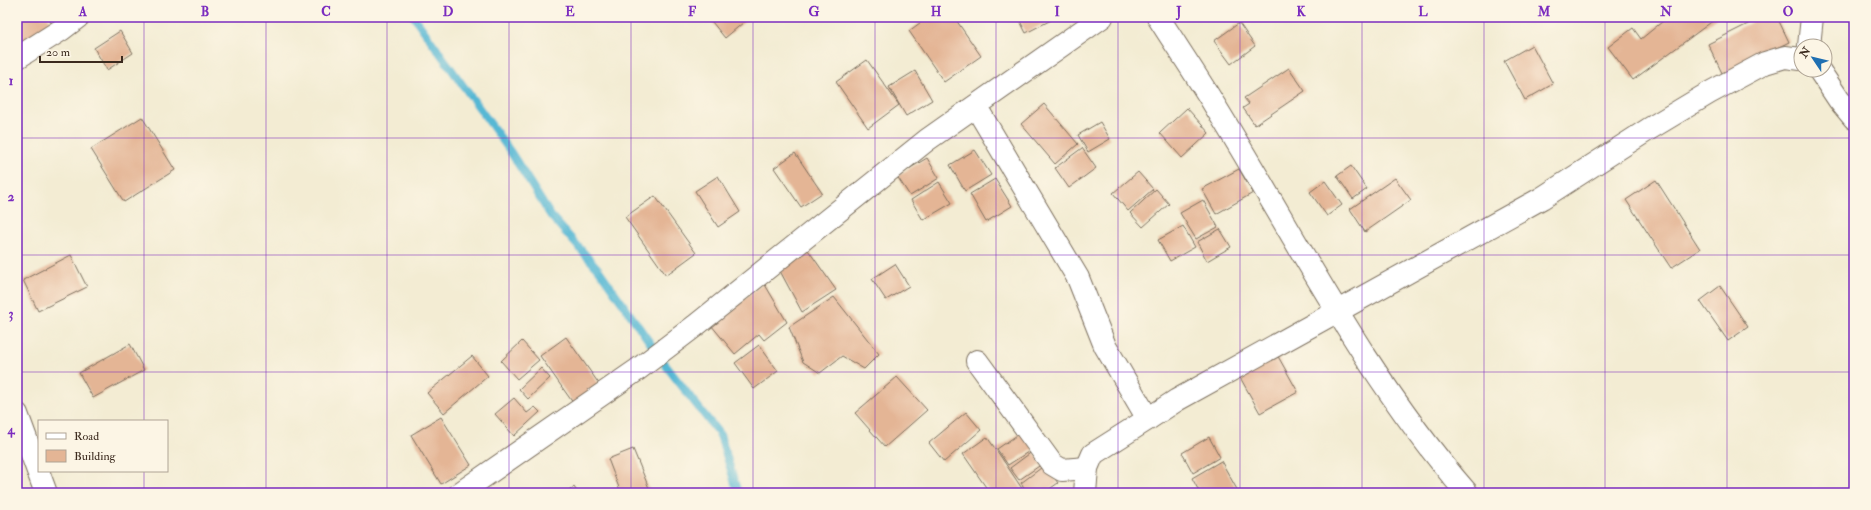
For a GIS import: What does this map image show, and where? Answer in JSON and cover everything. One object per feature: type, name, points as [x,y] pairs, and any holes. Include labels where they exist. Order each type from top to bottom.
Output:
[{"type":"street","points":[[17,58],[61,30],[78,17]]},
{"type":"street","points":[[460,493],[637,370],[695,326],[927,140],[1102,17]]},
{"type":"street","points":[[1158,17],[1216,106],[1337,313],[1385,386],[1420,434],[1467,493]]},
{"type":"street","points":[[1810,38],[1812,17]]},
{"type":"street","points":[[1085,493],[1087,468],[1091,457],[1095,452],[1177,400],[1337,313],[1542,198],[1649,129],[1709,94],[1765,63],[1785,57],[1793,58]]},
{"type":"street","points":[[1824,78],[1839,100],[1854,118]]},
{"type":"street","points":[[976,107],[1078,278],[1105,346],[1148,419]]},
{"type":"street","points":[[977,361],[1052,464],[1062,470],[1087,468]]},
{"type":"street","points":[[17,414],[38,471]]},
{"type":"street","points":[[38,472],[46,493]]},
{"type":"building","points":[[24,17],[48,17],[55,30],[17,52],[17,21]]},
{"type":"building","points":[[708,17],[750,17],[725,38]]},
{"type":"building","points":[[928,17],[954,17],[981,56],[944,82],[909,31]]},
{"type":"building","points":[[1018,17],[1054,17],[1055,18],[1026,33]]},
{"type":"building","points":[[1668,17],[1718,17],[1633,80],[1608,47],[1633,28],[1641,39]]},
{"type":"building","points":[[1762,17],[1777,17],[1789,42],[1723,75],[1708,44]]},
{"type":"building","points":[[1239,23],[1255,46],[1231,64],[1214,41]]},
{"type":"building","points":[[120,31],[133,53],[107,70],[94,48]]},
{"type":"building","points":[[1532,45],[1553,84],[1525,100],[1504,61]]},
{"type":"building","points":[[867,60],[899,105],[868,128],[836,82]]},
{"type":"building","points":[[1289,68],[1305,91],[1255,125],[1243,108],[1249,104],[1244,98]]},
{"type":"building","points":[[915,71],[932,100],[906,116],[889,87]]},
{"type":"building","points":[[1044,104],[1078,144],[1055,164],[1021,124]]},
{"type":"building","points":[[1187,108],[1209,133],[1182,158],[1160,133]]},
{"type":"building","points":[[142,117],[175,170],[124,202],[91,149]]},
{"type":"building","points":[[1100,122],[1110,139],[1088,152],[1078,135]]},
{"type":"building","points":[[1082,148],[1096,168],[1069,188],[1055,168]]},
{"type":"building","points":[[975,150],[991,175],[965,191],[950,165]]},
{"type":"building","points":[[795,153],[822,193],[801,207],[774,168]]},
{"type":"building","points":[[927,158],[939,178],[910,196],[897,176]]},
{"type":"building","points":[[1351,166],[1367,189],[1353,199],[1337,176]]},
{"type":"building","points":[[1239,169],[1253,193],[1216,214],[1202,189]]},
{"type":"building","points":[[1138,172],[1153,189],[1128,211],[1113,193]]},
{"type":"building","points":[[718,176],[740,212],[718,227],[695,191]]},
{"type":"building","points":[[1395,178],[1411,200],[1365,232],[1350,209]]},
{"type":"building","points":[[995,179],[1012,206],[986,222],[970,194]]},
{"type":"building","points":[[1656,180],[1700,249],[1671,268],[1626,200]]},
{"type":"building","points":[[1325,181],[1342,205],[1327,216],[1310,192]]},
{"type":"building","points":[[939,182],[952,203],[923,220],[911,200]]},
{"type":"building","points":[[1156,189],[1169,204],[1143,227],[1130,213]]},
{"type":"building","points":[[655,196],[696,253],[666,275],[625,217]]},
{"type":"building","points":[[1203,200],[1218,227],[1196,239],[1180,213]]},
{"type":"building","points":[[1183,226],[1195,247],[1170,261],[1158,240]]},
{"type":"building","points":[[1220,229],[1231,247],[1207,261],[1197,242]]},
{"type":"building","points":[[806,247],[836,290],[802,312],[780,271]]},
{"type":"building","points":[[71,255],[87,287],[38,311],[23,280]]},
{"type":"building","points":[[895,264],[909,286],[886,300],[872,279]]},
{"type":"building","points":[[764,283],[787,322],[764,340],[759,334],[735,354],[711,325]]},
{"type":"building","points":[[1720,286],[1748,327],[1728,341],[1700,301]]},
{"type":"building","points":[[834,297],[879,354],[864,369],[842,356],[820,373],[803,362],[789,327]]},
{"type":"building","points":[[566,337],[602,388],[576,407],[540,356]]},
{"type":"building","points":[[522,341],[539,360],[517,379],[501,361]]},
{"type":"building","points":[[130,344],[144,370],[93,398],[79,373]]},
{"type":"building","points":[[759,345],[778,371],[754,389],[735,363]]},
{"type":"building","points":[[1275,351],[1298,392],[1260,413],[1237,372]]},
{"type":"building","points":[[472,356],[488,376],[444,413],[427,393]]},
{"type":"building","points":[[541,368],[550,378],[528,399],[519,389]]},
{"type":"building","points":[[897,377],[927,410],[885,447],[855,413]]},
{"type":"building","points":[[514,398],[527,413],[535,407],[540,412],[514,436],[495,414]]},
{"type":"building","points":[[966,412],[981,430],[944,462],[929,443]]},
{"type":"building","points":[[441,417],[471,465],[441,484],[411,435]]},
{"type":"building","points":[[1023,431],[1034,448],[1008,465],[997,449]]},
{"type":"building","points":[[987,437],[1025,493],[990,493],[963,454]]},
{"type":"building","points":[[1209,437],[1220,457],[1193,473],[1182,453]]},
{"type":"building","points":[[633,449],[651,493],[621,493],[608,459]]},
{"type":"building","points":[[1033,451],[1042,464],[1019,480],[1010,468]]},
{"type":"building","points":[[1221,461],[1239,493],[1200,493],[1192,478]]},
{"type":"building","points":[[1045,465],[1058,483],[1044,493],[1028,493],[1021,483]]},
{"type":"building","points":[[574,487],[578,493],[566,493]]},
{"type":"waterway","points":[[414,17],[510,151],[551,216],[599,270],[667,367],[720,435],[738,493]]}]
